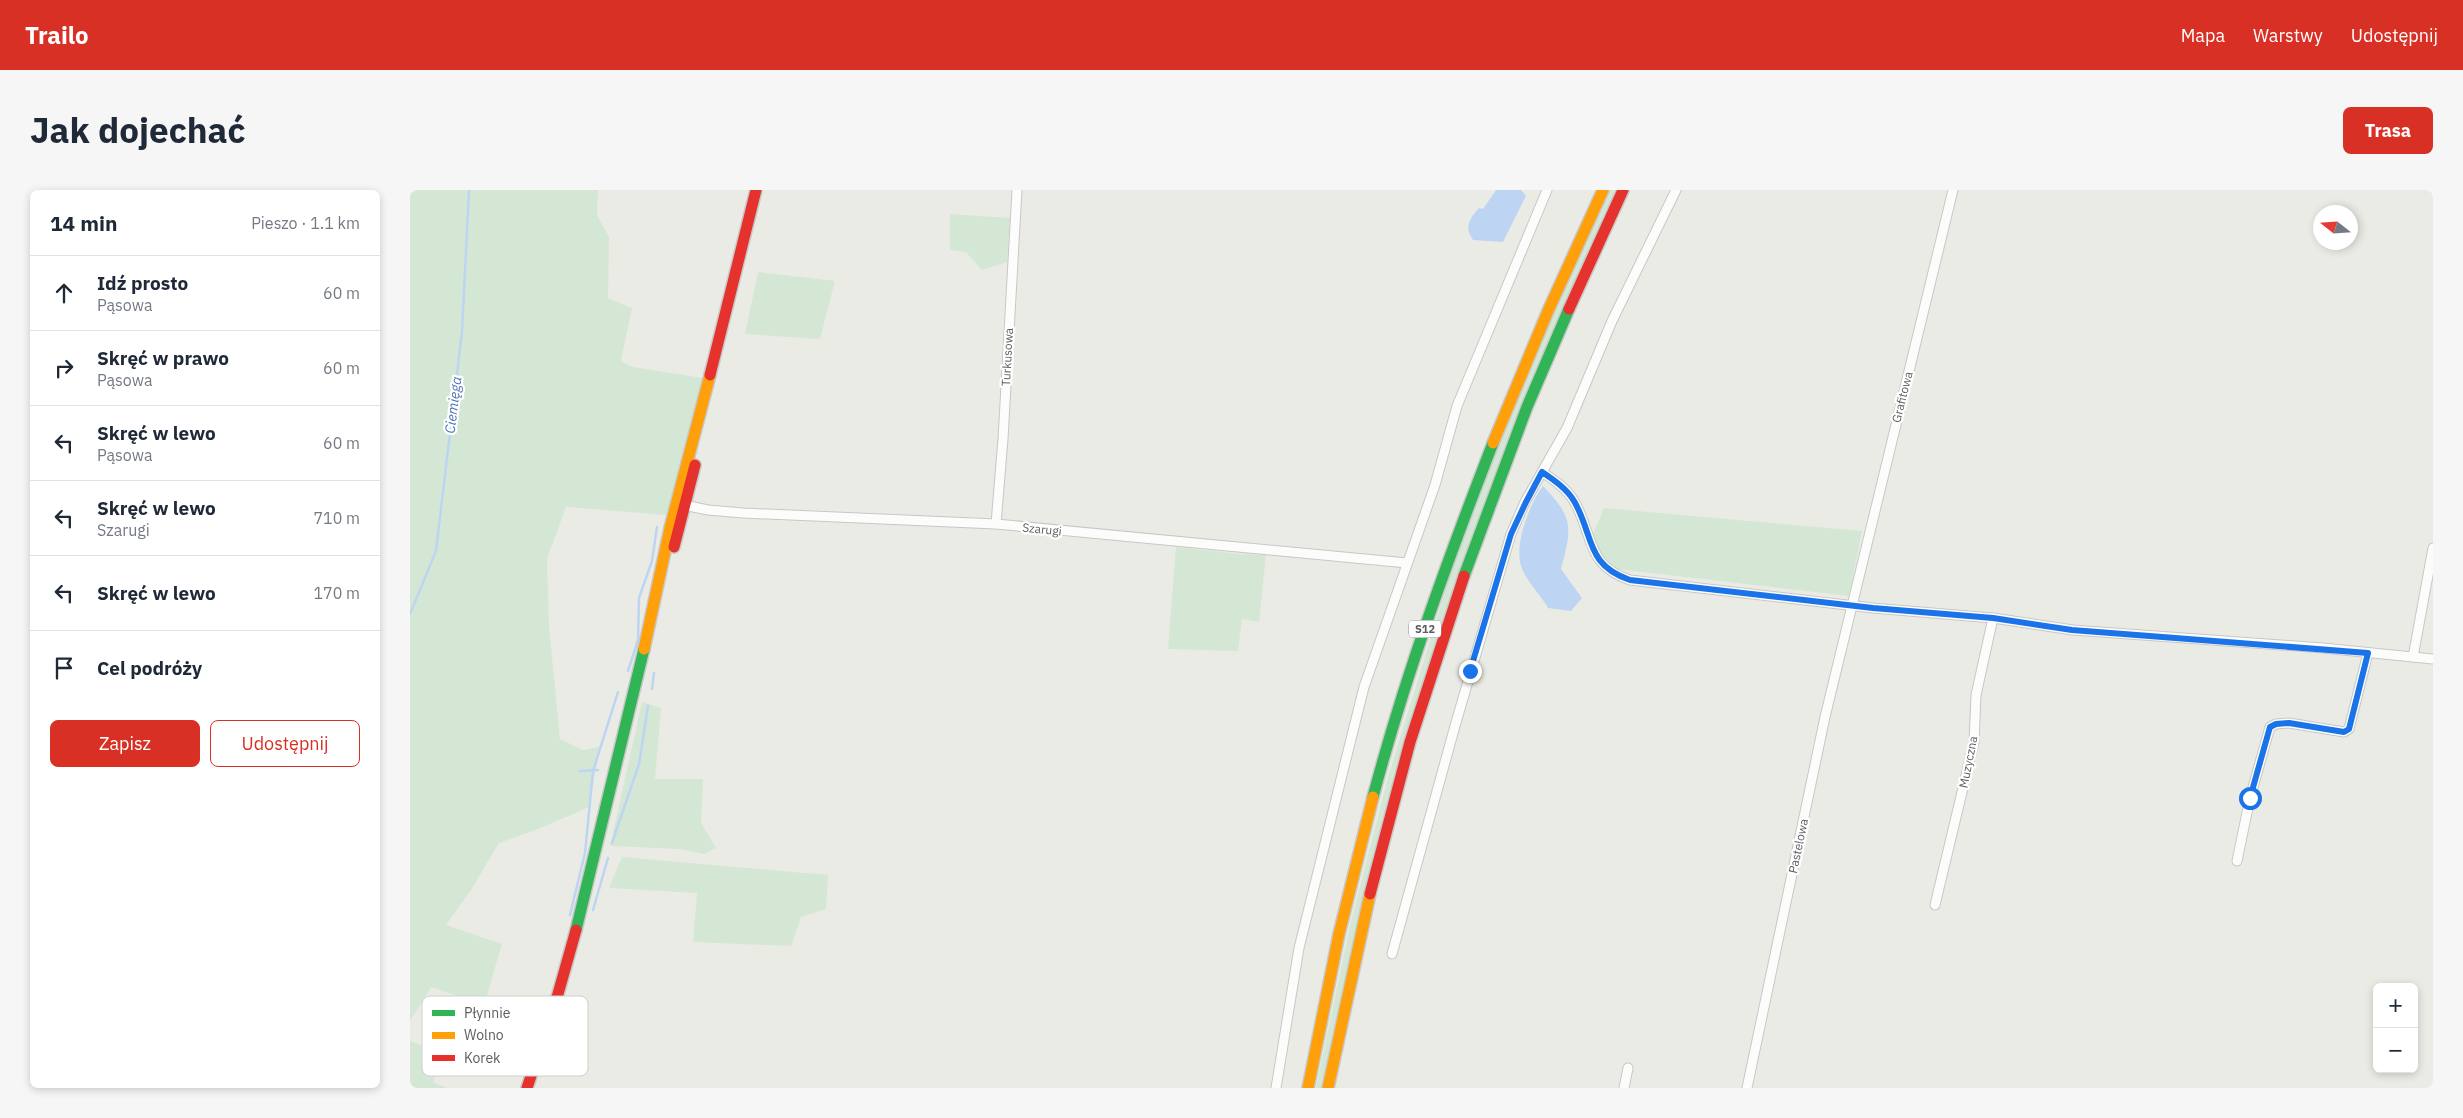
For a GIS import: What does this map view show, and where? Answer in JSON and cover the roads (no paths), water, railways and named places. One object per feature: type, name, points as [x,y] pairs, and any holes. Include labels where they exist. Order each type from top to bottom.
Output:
[{"type":"main road","points":[[557,996],[574,937],[681,505],[756,190]]},
{"type":"main road","name":"S12","points":[[1308,1088],[1353,876],[1407,682],[1451,552],[1520,378],[1604,190]]},
{"type":"main road","name":"S12","points":[[1328,1088],[1356,951],[1380,849],[1415,724],[1450,612],[1525,410],[1566,312],[1622,190]]},
{"type":"main road","points":[[527,1088],[531,1076]]},
{"type":"street","name":"Turkusowa","points":[[996,524],[1004,430],[1016,190]]},
{"type":"street","points":[[1276,1088],[1299,948],[1367,678],[1435,485],[1460,397],[1547,190]]},
{"type":"street","points":[[1392,954],[1498,578],[1517,518],[1567,428],[1612,321],[1676,190]]},
{"type":"street","name":"Grafitowa","points":[[1853,605],[1953,190]]},
{"type":"street","points":[[1542,472],[1560,486],[1573,500],[1598,561],[1619,577],[1645,583],[1993,618],[2072,630],[2433,659]]},
{"type":"street","name":"Szarugi","points":[[681,505],[743,512],[996,524],[1407,563]]},
{"type":"street","points":[[2413,657],[2433,548]]},
{"type":"street","name":"Pastelowa","points":[[1747,1088],[1825,717],[1853,605]]},
{"type":"street","name":"Muzyczna","points":[[1936,905],[1974,742],[1976,695],[1993,618]]},
{"type":"street","points":[[2237,860],[2250,798],[2270,727],[2282,723],[2344,732],[2349,729],[2368,653]]},
{"type":"street","points":[[1624,1088],[1628,1068]]},
{"type":"water","points":[[1496,190],[1521,190],[1526,196],[1503,242],[1473,240],[1468,227],[1470,220],[1479,208],[1483,209]]},
{"type":"water","points":[[1543,486],[1560,507],[1568,524],[1567,543],[1561,569],[1582,598],[1571,611],[1548,608],[1526,577],[1521,566],[1519,557],[1524,524]]},
{"type":"waterway","name":"Ciemięga","points":[[410,614],[436,551],[462,332],[469,190]]},
{"type":"waterway","points":[[628,671],[638,640],[639,598],[652,561],[657,527]]},
{"type":"waterway","points":[[652,689],[654,673]]},
{"type":"waterway","points":[[570,915],[585,853],[593,771],[618,692]]},
{"type":"waterway","points":[[612,843],[639,764],[648,706]]},
{"type":"waterway","points":[[580,771],[598,770]]},
{"type":"waterway","points":[[593,910],[608,858]]}]
